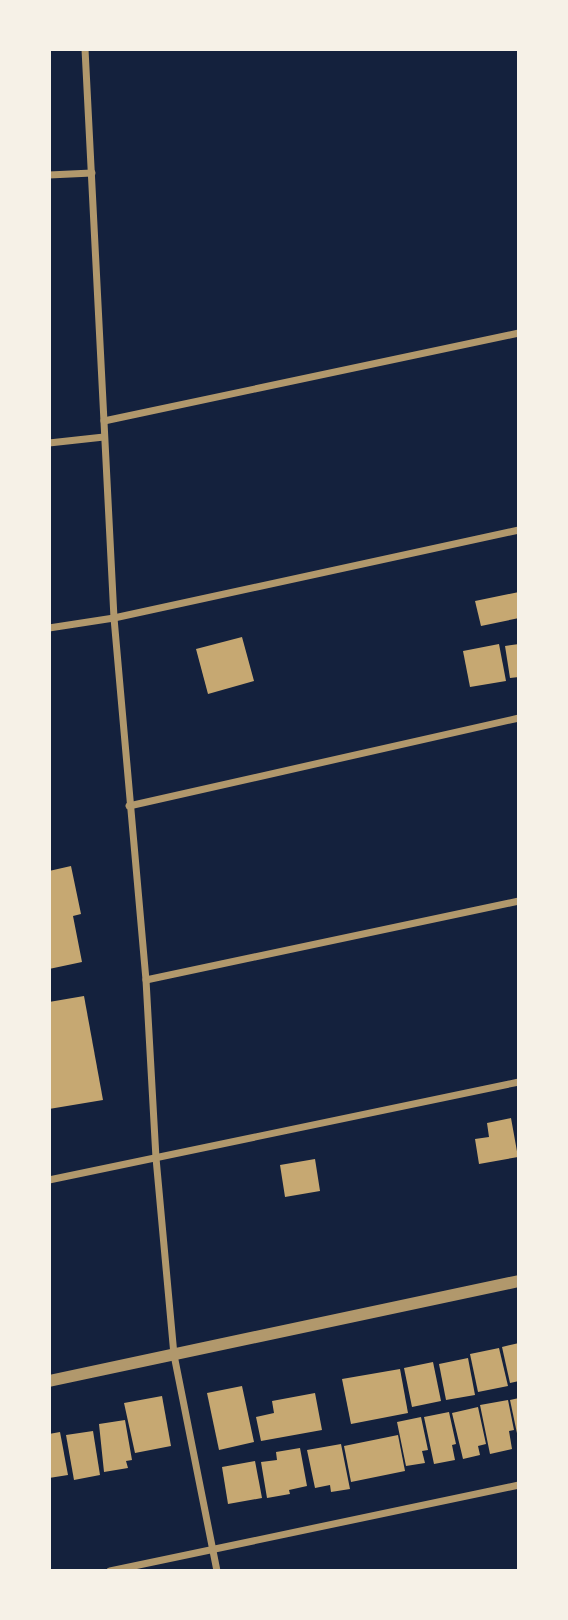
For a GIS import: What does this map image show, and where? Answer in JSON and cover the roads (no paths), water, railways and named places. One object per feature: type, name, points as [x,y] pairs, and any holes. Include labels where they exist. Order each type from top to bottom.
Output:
[{"type":"street","points":[[85,49],[114,618],[146,981],[156,1158],[174,1355],[217,1571]]},
{"type":"street","points":[[49,175],[92,173]]},
{"type":"street","points":[[104,421],[519,333]]},
{"type":"street","points":[[49,443],[104,437]]},
{"type":"street","points":[[49,628],[114,618],[519,530]]},
{"type":"street","points":[[129,806],[519,719]]},
{"type":"street","points":[[146,981],[519,901]]},
{"type":"street","points":[[49,1180],[519,1082]]},
{"type":"street","points":[[49,1381],[519,1281]]},
{"type":"street","points":[[110,1571],[519,1485]]}]
